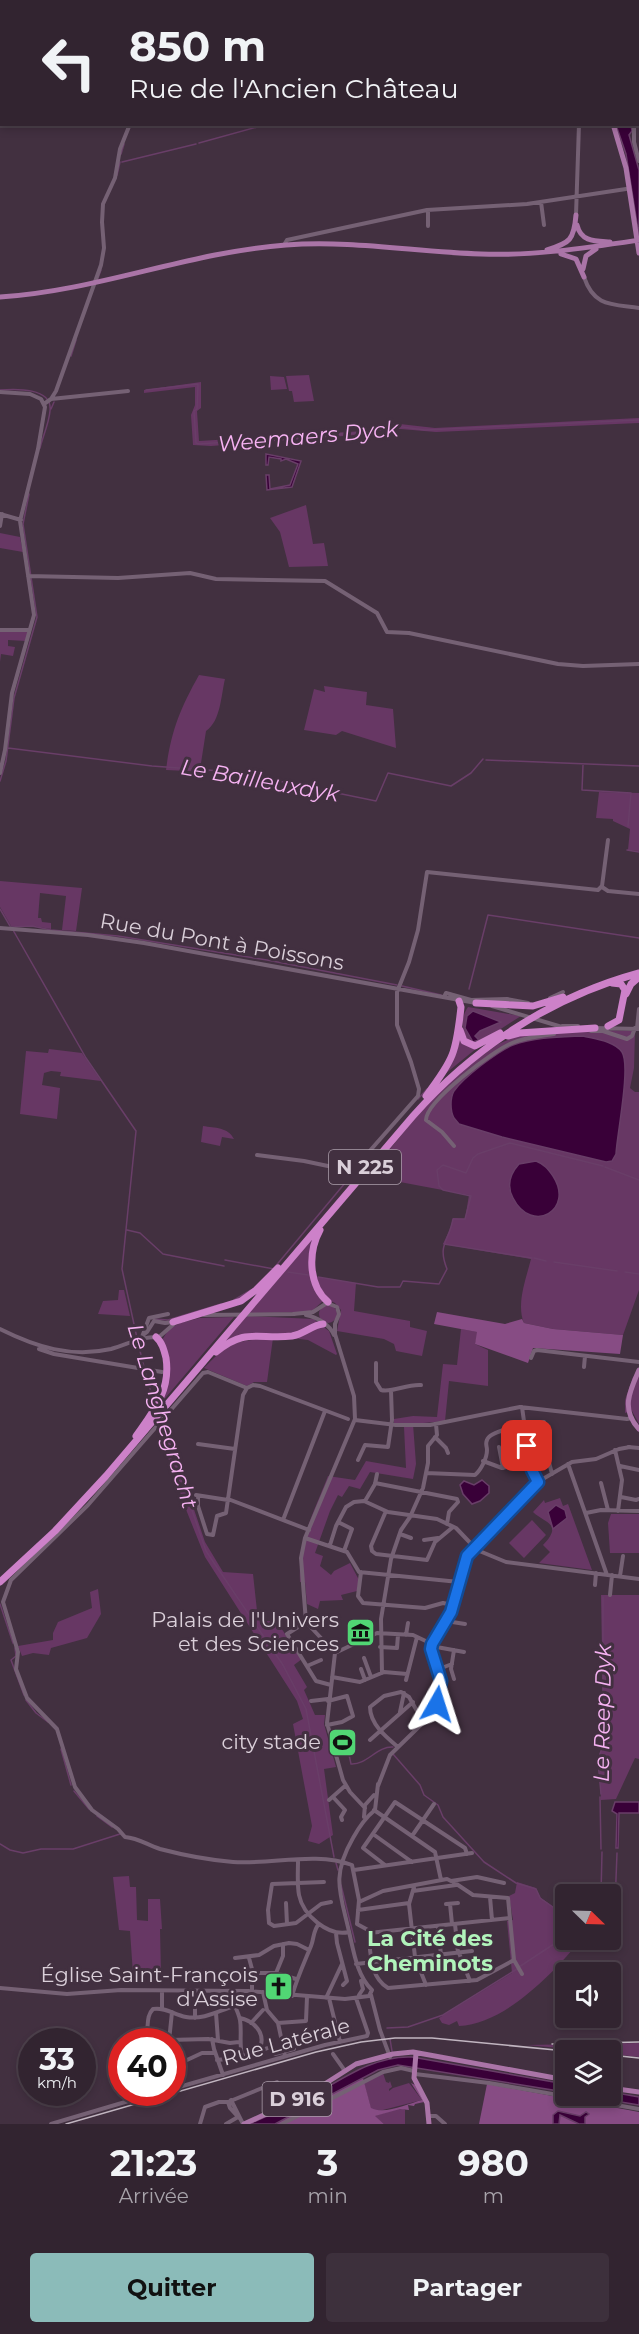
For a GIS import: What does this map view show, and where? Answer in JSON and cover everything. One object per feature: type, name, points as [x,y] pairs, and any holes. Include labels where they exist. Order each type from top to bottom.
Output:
[{"type":"highway","name":"N 225","points":[[0,1577],[62,1518],[159,1413],[426,1096],[467,1058],[501,1033],[564,994],[639,973]]},
{"type":"highway","name":"N 225","points":[[0,1582],[85,1500],[431,1096],[480,1052],[528,1020],[578,994],[639,973]]},
{"type":"highway","points":[[624,1026],[622,1017],[628,989],[639,973]]},
{"type":"highway","points":[[578,994],[613,983],[623,985],[625,991],[619,1020],[611,1027]]},
{"type":"highway","points":[[501,1033],[478,1046],[464,1041],[460,1033],[462,1012],[465,1007],[473,1003],[533,1006],[564,994]]},
{"type":"highway","points":[[426,1096],[443,1075],[452,1058],[458,1039],[461,1005],[459,1001]]},
{"type":"highway","points":[[460,1011],[473,1003]]},
{"type":"highway","points":[[611,1027],[622,1017]]},
{"type":"highway","points":[[480,1052],[503,1038],[515,1034],[595,1028]]},
{"type":"highway","points":[[328,1302],[322,1296],[315,1280],[312,1250],[319,1231],[344,1197]]},
{"type":"highway","points":[[173,1322],[241,1301],[255,1292],[283,1263]]},
{"type":"highway","points":[[187,1381],[219,1350],[236,1340],[260,1335],[294,1336],[322,1322]]},
{"type":"highway","points":[[154,1336],[164,1350],[167,1369],[159,1413]]},
{"type":"main road","points":[[613,126],[627,170],[639,253]]},
{"type":"main road","points":[[576,215],[579,231],[586,238],[593,241],[624,242]]},
{"type":"main road","points":[[519,254],[548,250],[566,244],[574,234],[576,215]]},
{"type":"main road","points":[[0,297],[42,293],[213,255],[284,245],[355,244],[460,253],[519,254],[639,240]]},
{"type":"main road","points":[[584,277],[583,264],[587,254],[613,244]]},
{"type":"main road","points":[[539,253],[572,256],[578,262],[584,277]]},
{"type":"main road","points":[[638,1372],[628,1401],[631,1416],[639,1428]]},
{"type":"main road","name":"D 916","points":[[240,2120],[285,2105],[361,2062],[389,2056],[417,2056],[555,2078]]},
{"type":"main road","points":[[417,2056],[415,2071],[419,2085],[429,2101],[430,2124]]},
{"type":"main road","points":[[621,2090],[639,2092]]},
{"type":"street","points":[[0,773],[12,693],[34,611],[31,576],[21,520],[48,401],[103,256],[103,202],[116,175],[120,149],[129,126]]},
{"type":"street","points":[[576,215],[579,126]]},
{"type":"street","points":[[634,126],[634,142],[639,161]]},
{"type":"street","points":[[284,245],[286,240],[428,210],[541,202],[626,189]]},
{"type":"street","points":[[541,202],[544,225]]},
{"type":"street","points":[[428,210],[428,226]]},
{"type":"street","points":[[584,277],[591,291],[601,301],[612,305],[639,307]]},
{"type":"street","points":[[0,392],[28,393],[48,401],[128,390]]},
{"type":"street","points":[[0,526],[1,514],[21,520]]},
{"type":"street","points":[[31,576],[122,578],[190,573],[218,579],[325,581],[377,614],[387,632],[411,634],[558,664],[639,664]]},
{"type":"street","points":[[0,630],[29,630]]},
{"type":"street","points":[[602,887],[608,840]]},
{"type":"street","points":[[257,1155],[353,1170],[417,1096],[419,1090],[397,1025],[398,986],[418,932],[427,872],[594,890],[602,887]]},
{"type":"street","points":[[602,887],[608,891],[639,894]]},
{"type":"street","name":"Rue du Pont à Poissons","points":[[0,928],[83,934],[398,986],[517,1013],[539,1021]]},
{"type":"street","points":[[444,997],[447,993],[470,1000],[506,999],[532,1003],[564,994]]},
{"type":"street","name":"Rue du Pont à Poissons","points":[[444,997],[473,1003]]},
{"type":"street","points":[[454,1146],[441,1130],[427,1120],[426,1115],[456,1082],[496,1051],[529,1038],[569,1032],[601,1031],[628,1039],[637,1028],[639,1009]]},
{"type":"street","points":[[539,1021],[568,1026],[637,1028]]},
{"type":"street","points":[[539,1021],[560,1027],[624,1026],[637,1028]]},
{"type":"street","points":[[139,1338],[155,1321],[173,1322],[204,1315],[310,1313],[328,1302],[334,1304],[339,1310],[335,1332],[354,1404],[348,1434],[305,1538],[301,1567],[306,1622],[335,1653]]},
{"type":"street","points":[[318,1309],[322,1322],[332,1330],[339,1349]]},
{"type":"street","points":[[139,1338],[148,1318],[168,1314]]},
{"type":"street","points":[[293,1314],[322,1322],[336,1322]]},
{"type":"street","points":[[0,1329],[41,1347],[80,1352],[110,1349],[139,1338],[161,1336],[170,1326],[187,1318]]},
{"type":"street","points":[[163,1323],[165,1332]]},
{"type":"street","points":[[149,1329],[154,1336]]},
{"type":"street","points":[[35,1348],[78,1358],[162,1372]]},
{"type":"street","points":[[531,1358],[535,1350],[639,1362]]},
{"type":"street","points":[[78,1358],[80,1352]]},
{"type":"street","points":[[584,1367],[585,1356]]},
{"type":"street","points":[[376,1363],[377,1386],[384,1391],[421,1384]]},
{"type":"street","points":[[247,1388],[203,1372],[159,1413],[86,1507],[12,1579],[7,1586],[3,1603],[18,1650],[15,1665],[26,1696],[56,1728],[74,1785],[98,1815],[117,1828],[126,1838],[137,1838],[169,1851],[235,1862],[332,1858],[352,1865],[359,1902],[357,1924],[366,1927],[369,1933],[369,1962],[387,1988],[480,1980],[513,1960]]},
{"type":"street","points":[[309,1530],[228,1500],[197,1496],[197,1506],[209,1535],[214,1534],[217,1515],[226,1513],[228,1500],[235,1449],[243,1395],[247,1388],[253,1385],[340,1417],[392,1424],[436,1424],[522,1407],[618,1417],[631,1416]]},
{"type":"street","points":[[358,1460],[365,1445],[387,1448],[392,1424],[391,1391]]},
{"type":"street","points":[[522,1407],[529,1462],[538,1482]]},
{"type":"street","points":[[283,1520],[325,1411]]},
{"type":"street","points":[[426,1473],[470,1476],[478,1472],[489,1437],[523,1425],[544,1422]]},
{"type":"street","points":[[382,1673],[380,1634],[392,1556],[421,1491],[426,1473],[428,1446],[437,1434],[436,1424]]},
{"type":"street","points":[[435,1437],[447,1448],[448,1453]]},
{"type":"street","points":[[527,1446],[544,1443],[549,1443],[550,1446]]},
{"type":"street","points":[[544,1443],[552,1474]]},
{"type":"street","points":[[198,1444],[235,1449]]},
{"type":"street","points":[[499,1447],[503,1468]]},
{"type":"street","points":[[431,1645],[453,1605],[466,1558],[538,1482],[568,1464],[595,1460],[615,1449],[639,1448]]},
{"type":"street","points":[[615,1449],[620,1466],[621,1497],[618,1511]]},
{"type":"street","points":[[483,1461],[503,1468],[529,1462]]},
{"type":"street","points":[[568,1464],[610,1575],[610,1595]]},
{"type":"street","points":[[620,1466],[639,1470]]},
{"type":"street","points":[[365,1501],[375,1483],[377,1474]]},
{"type":"street","points":[[375,1483],[458,1500],[449,1512],[447,1524]]},
{"type":"street","points":[[601,1483],[608,1510]]},
{"type":"street","points":[[621,1497],[639,1499]]},
{"type":"street","points":[[330,1545],[338,1522],[348,1505],[355,1501],[365,1501],[387,1511],[429,1516],[453,1527],[474,1547],[508,1563],[639,1579]]},
{"type":"street","points":[[586,1514],[608,1510],[639,1511]]},
{"type":"street","points":[[387,1511],[370,1548],[376,1554],[428,1560],[437,1539],[453,1527]]},
{"type":"street","points":[[338,1522],[352,1529],[344,1551]]},
{"type":"street","points":[[400,1534],[411,1538]]},
{"type":"street","points":[[305,1538],[344,1551],[350,1555],[357,1570],[361,1572],[459,1582]]},
{"type":"street","points":[[424,1540],[437,1539]]},
{"type":"street","points":[[620,1576],[623,1556]]},
{"type":"street","points":[[361,1572],[358,1599],[364,1604],[428,1608],[443,1603],[453,1605]]},
{"type":"street","points":[[595,1585],[596,1574]]},
{"type":"street","points":[[446,1621],[465,1624]]},
{"type":"street","points":[[306,1622],[286,1633],[317,1682],[331,1685]]},
{"type":"street","points":[[405,1635],[408,1623]]},
{"type":"street","points":[[335,1653],[376,1633],[417,1636],[431,1645],[464,1652]]},
{"type":"street","points":[[380,1647],[397,1648],[398,1635]]},
{"type":"street","points":[[406,1680],[417,1636]]},
{"type":"street","points":[[389,2056],[357,1965],[338,1884],[341,1861],[370,1807],[387,1759],[435,1709],[441,1686],[439,1669],[431,1645]]},
{"type":"street","points":[[454,1650],[452,1664],[454,1679]]},
{"type":"street","points":[[335,1653],[327,1725],[346,1785],[356,1797],[435,1852],[441,1880]]},
{"type":"street","points":[[364,1658],[372,1677]]},
{"type":"street","points":[[307,1666],[321,1660]]},
{"type":"street","points":[[439,1669],[452,1664]]},
{"type":"street","points":[[366,1680],[359,1669],[367,1666]]},
{"type":"street","points":[[332,1677],[360,1682],[382,1673],[407,1674]]},
{"type":"street","points":[[398,1747],[380,1731],[371,1716],[370,1706],[386,1696],[404,1693]]},
{"type":"street","points":[[404,1693],[413,1702],[417,1711]]},
{"type":"street","points":[[400,1712],[404,1693]]},
{"type":"street","points":[[311,1701],[328,1700],[346,1695],[353,1716],[342,1722],[327,1725]]},
{"type":"street","points":[[370,1740],[413,1702]]},
{"type":"street","points":[[342,1820],[341,1817],[345,1810],[331,1799],[346,1785]]},
{"type":"street","points":[[385,1865],[363,1849],[395,1802],[465,1848],[467,1854]]},
{"type":"street","points":[[412,1836],[434,1804]]},
{"type":"street","points":[[373,1833],[412,1862]]},
{"type":"street","points":[[354,1870],[472,1853]]},
{"type":"street","points":[[298,1861],[300,1899],[319,1924],[336,1933],[348,1932]]},
{"type":"street","points":[[426,1985],[415,1957],[409,1903],[416,1884],[478,1877],[504,1883]]},
{"type":"street","points":[[452,1881],[472,1894],[508,1898],[513,1960],[522,1974]]},
{"type":"street","points":[[324,1882],[272,1885],[268,1911],[270,1925],[298,1922],[321,1904],[330,1902]]},
{"type":"street","points":[[359,1902],[383,1891],[456,1885]]},
{"type":"street","points":[[490,1896],[492,1920]]},
{"type":"street","points":[[286,1903],[287,1924]]},
{"type":"street","points":[[358,1910],[409,1903]]},
{"type":"street","points":[[458,1904],[448,1904],[454,1924],[458,1953],[470,1981]]},
{"type":"street","points":[[369,1933],[510,1918]]},
{"type":"street","points":[[292,1996],[296,1979],[319,1924]]},
{"type":"street","points":[[438,1926],[441,1955]]},
{"type":"street","points":[[336,1933],[347,1981],[343,1985]]},
{"type":"street","points":[[413,1943],[440,1940]]},
{"type":"street","points":[[235,1958],[249,1958],[283,1944],[296,1944],[309,1950]]},
{"type":"street","points":[[276,1973],[284,1956],[283,1944]]},
{"type":"street","points":[[357,1965],[472,1952]]},
{"type":"street","points":[[249,1958],[252,1991]]},
{"type":"street","points":[[340,2042],[327,1998],[342,1964]]},
{"type":"street","points":[[252,1974],[276,1973],[296,1979]]},
{"type":"street","points":[[0,1988],[68,1994],[121,1990],[252,1991],[327,1998],[355,1997],[366,1993]]},
{"type":"street","points":[[162,1991],[162,2008]]},
{"type":"street","points":[[231,1992],[240,2018],[239,2042],[242,2055]]},
{"type":"street","points":[[263,1992],[267,2010],[278,2023],[285,2054]]},
{"type":"street","points":[[278,2023],[306,2022],[307,1997]]},
{"type":"street","name":"Rue Latérale","points":[[186,2085],[285,2054],[368,2036],[355,1997]]},
{"type":"street","points":[[195,2004],[195,2018]]},
{"type":"street","points":[[149,2028],[150,2011],[154,2008],[162,2008],[195,2018],[234,2006]]},
{"type":"street","points":[[251,2023],[263,2010]]},
{"type":"street","points":[[170,2028],[172,2012]]},
{"type":"street","points":[[216,2013],[218,2040]]},
{"type":"street","points":[[217,2060],[231,2060],[242,2055],[253,2054],[260,2048],[261,2034],[251,2023],[240,2018]]},
{"type":"street","points":[[186,2040],[212,2039],[230,2043],[239,2042]]},
{"type":"street","points":[[212,2039],[223,2075]]},
{"type":"street","points":[[260,2048],[273,2047]]},
{"type":"street","points":[[275,2054],[285,2054],[294,2049]]},
{"type":"street","points":[[186,2060],[200,2054],[215,2054]]},
{"type":"street","points":[[333,2054],[346,2070]]},
{"type":"street","points":[[282,2124],[382,2072],[399,2068],[639,2109]]},
{"type":"street","points":[[200,2124],[205,2107],[230,2101],[277,2082],[285,2105]]},
{"type":"street","points":[[226,2124],[240,2120],[230,2101]]},
{"type":"street","points":[[51,2124],[112,2106]]},
{"type":"street","points":[[431,2116],[436,2116],[445,2124]]},
{"type":"shaded area","points":[[616,126],[631,126],[632,131],[629,135],[639,170],[639,236],[626,154]]},
{"type":"shaded area","points":[[309,375],[314,401],[294,402],[286,376]]},
{"type":"shaded area","points":[[270,376],[284,377],[287,389],[271,390]]},
{"type":"shaded area","points":[[201,382],[201,408],[197,411],[199,441],[364,431],[391,423],[435,428],[639,418],[639,423],[436,432],[389,428],[370,434],[211,446],[193,445],[191,415],[195,405],[195,387],[144,393],[144,390]]},
{"type":"shaded area","points":[[266,454],[301,461],[292,487],[267,490],[266,475],[269,475],[270,489],[290,485],[298,464],[286,459],[281,461],[281,459],[269,457],[268,465],[266,465]]},
{"type":"shaded area","points":[[306,505],[313,544],[324,543],[328,566],[289,567],[280,532],[270,518]]},
{"type":"shaded area","points":[[0,533],[20,537],[23,552],[0,548]]},
{"type":"shaded area","points":[[0,631],[28,631],[26,641],[8,640],[8,646],[15,647],[13,656],[1,654],[0,662]]},
{"type":"shaded area","points":[[199,675],[225,679],[218,714],[206,731],[201,767],[209,772],[166,770],[177,721]]},
{"type":"shaded area","points":[[324,686],[367,692],[366,705],[393,709],[396,748],[342,731],[336,735],[304,730],[314,689],[325,692]]},
{"type":"shaded area","points":[[599,792],[639,793],[639,851],[628,850],[630,829],[613,819],[596,818]]},
{"type":"shaded area","points":[[0,881],[82,888],[76,931],[62,930],[66,896],[40,893],[38,918],[41,918],[42,922],[51,923],[51,929],[11,926],[0,907]]},
{"type":"shaded area","points":[[468,1007],[521,1016],[479,1043],[468,1041],[464,1033],[463,1020]]},
{"type":"shaded area","points":[[473,1011],[501,1022],[480,1031],[475,1036],[479,1040],[473,1042],[465,1028],[467,1016]]},
{"type":"shaded area","points":[[596,1030],[635,1031],[634,1068],[630,1088],[639,1092],[639,1290],[623,1335],[553,1329],[524,1323],[521,1300],[531,1259],[443,1244],[453,1218],[465,1219],[469,1195],[368,1176],[425,1106],[460,1072],[498,1044],[517,1036]]},
{"type":"shaded area","points":[[459,1035],[477,1048],[445,1074]]},
{"type":"shaded area","points":[[583,1036],[614,1045],[622,1052],[624,1060],[623,1101],[616,1154],[612,1161],[606,1162],[502,1137],[459,1124],[454,1118],[451,1104],[454,1091],[473,1072],[499,1053],[513,1045],[530,1040]]},
{"type":"shaded area","points":[[49,1049],[82,1053],[101,1081],[60,1076],[61,1072],[44,1073],[42,1085],[60,1088],[57,1119],[20,1114],[26,1051],[48,1053]]},
{"type":"shaded area","points":[[203,1126],[225,1130],[234,1139],[222,1137],[220,1146],[201,1142]]},
{"type":"shaded area","points":[[536,1161],[544,1165],[553,1176],[558,1188],[559,1199],[555,1208],[548,1214],[540,1216],[530,1215],[521,1209],[513,1198],[509,1184],[519,1164]]},
{"type":"shaded area","points":[[317,1232],[310,1260],[323,1301],[313,1310],[306,1312],[249,1313]]},
{"type":"shaded area","points":[[316,1277],[356,1283],[354,1311],[410,1321],[410,1327],[427,1331],[422,1356],[396,1351],[394,1344],[384,1339],[337,1331],[341,1310],[335,1303],[326,1299]]},
{"type":"shaded area","points":[[119,1290],[124,1290],[130,1316],[98,1314],[103,1301],[118,1300]]},
{"type":"shaded area","points":[[328,1305],[334,1308],[337,1314],[334,1320],[328,1323],[322,1320],[319,1314],[322,1308]]},
{"type":"shaded area","points":[[437,1312],[505,1324],[522,1319],[524,1323],[553,1329],[623,1335],[620,1354],[533,1348],[528,1363],[475,1344],[477,1332],[434,1324]]},
{"type":"shaded area","points":[[246,1316],[314,1319],[317,1322],[298,1334],[263,1333],[220,1346]]},
{"type":"shaded area","points":[[234,1317],[161,1403],[168,1378],[162,1340],[169,1329],[180,1323],[200,1318]]},
{"type":"shaded area","points":[[321,1325],[329,1331],[336,1355],[308,1340],[291,1338]]},
{"type":"shaded area","points":[[461,1329],[478,1332],[475,1344],[488,1350],[488,1386],[449,1381],[445,1421],[413,1424],[416,1464],[413,1479],[370,1472],[360,1489],[349,1486],[342,1497],[338,1495],[315,1553],[323,1556],[320,1566],[331,1575],[350,1563],[359,1580],[357,1591],[341,1595],[343,1600],[320,1601],[318,1609],[307,1604],[305,1582],[300,1582],[301,1553],[328,1476],[355,1480],[366,1461],[406,1468],[404,1427],[394,1426],[394,1419],[413,1416],[437,1417],[443,1364],[457,1365]]},
{"type":"shaded area","points":[[273,1338],[267,1382],[254,1382],[247,1386],[204,1368],[228,1347],[242,1341]]},
{"type":"shaded area","points":[[639,1374],[639,1424],[632,1411],[625,1413],[625,1400],[633,1377]]},
{"type":"shaded area","points":[[164,1421],[205,1542],[223,1572],[253,1574],[258,1620],[277,1622],[302,1659],[294,1665],[307,1687],[304,1690],[315,1715],[325,1715],[324,1724],[336,1767],[324,1769],[333,1835],[319,1844],[308,1841],[312,1826],[293,1724],[303,1719],[297,1701],[205,1557],[158,1429]]},
{"type":"shaded area","points":[[482,1480],[489,1486],[489,1493],[480,1501],[472,1504],[463,1494],[460,1485],[464,1481],[474,1485]]},
{"type":"shaded area","points":[[560,1498],[563,1506],[568,1504],[592,1570],[539,1563],[550,1552],[543,1545],[549,1538],[552,1528],[547,1521],[533,1512],[544,1500],[545,1503]]},
{"type":"shaded area","points":[[556,1505],[565,1510],[567,1518],[553,1529],[548,1512]]},
{"type":"shaded area","points":[[611,1514],[639,1514],[639,1553],[610,1553],[608,1523]]},
{"type":"shaded area","points":[[532,1520],[546,1535],[524,1558],[509,1543]]},
{"type":"shaded area","points":[[98,1589],[101,1614],[87,1638],[51,1648],[49,1655],[33,1653],[22,1656],[18,1646],[53,1640],[53,1633],[58,1622],[92,1608],[90,1592]]},
{"type":"shaded area","points":[[601,1595],[639,1595],[639,1759],[635,1758],[616,1799],[601,1800],[599,1755],[607,1739],[603,1708]]},
{"type":"shaded area","points":[[615,1802],[639,1802],[639,1813],[619,1813],[618,1848],[616,1848],[617,1814],[612,1811]]},
{"type":"shaded area","points":[[129,1876],[130,1887],[136,1887],[137,1920],[148,1921],[148,1899],[160,1899],[161,1973],[133,1974],[130,1931],[119,1930],[113,1877]]},
{"type":"shaded area","points":[[517,1882],[536,1888],[541,1898],[555,1907],[555,1950],[572,1950],[561,1962],[555,1962],[555,1969],[527,1995],[494,2016],[459,2026],[457,2021],[449,2025],[442,2023],[439,2018],[512,1973],[507,1921],[513,1920],[509,1896],[515,1893]]},
{"type":"shaded area","points":[[621,2043],[639,2043],[639,2057],[621,2055]]},
{"type":"shaded area","points":[[555,2044],[555,2048],[527,2045]]},
{"type":"shaded area","points":[[412,2057],[555,2082],[555,2090],[398,2065],[378,2070],[275,2124],[250,2124],[301,2102],[354,2072],[397,2058]]},
{"type":"shaded area","points":[[383,2073],[386,2082],[390,2081],[392,2087],[389,2091],[409,2083],[422,2100],[379,2111],[371,2109],[364,2083]]},
{"type":"shaded area","points":[[363,2078],[371,2108],[389,2110],[422,2100],[411,2083],[415,2085],[424,2102],[414,2106],[408,2105],[409,2110],[400,2109],[375,2116],[384,2124],[275,2124]]},
{"type":"shaded area","points":[[487,2084],[555,2097],[555,2106],[606,2106],[639,2112],[639,2124],[479,2124]]},
{"type":"shaded area","points":[[621,2094],[639,2097],[639,2105],[621,2102]]},
{"type":"shaded area","points":[[401,2108],[405,2110],[405,2124],[384,2124],[374,2116]]},
{"type":"shaded area","points":[[558,2111],[580,2116],[586,2112],[589,2114],[585,2117],[585,2124],[579,2124],[560,2115],[559,2124],[553,2124],[553,2115]]},
{"type":"waterway","points":[[199,143],[261,126]]},
{"type":"waterway","points":[[316,126],[320,126]]},
{"type":"waterway","points":[[121,154],[124,144]]},
{"type":"waterway","points":[[122,162],[196,144]]},
{"type":"waterway","points":[[117,175],[120,162]]},
{"type":"waterway","points":[[98,278],[101,270]]},
{"type":"waterway","points":[[71,356],[76,340]]},
{"type":"waterway","name":"Weemaers Dyck","points":[[146,390],[198,384],[197,409],[194,411],[196,443],[199,444],[370,432],[387,425],[425,430],[639,420]]},
{"type":"waterway","name":"Le Langhegracht","points":[[0,390],[32,391],[46,397],[50,411],[40,448]]},
{"type":"waterway","name":"Le Langhegracht","points":[[51,409],[54,402]]},
{"type":"waterway","name":"Le Langhegracht","points":[[0,781],[6,761],[14,698],[37,617],[23,524],[29,494]]},
{"type":"waterway","name":"Le Bailleuxdyk","points":[[8,748],[152,766],[234,772],[376,801],[388,773],[451,786],[471,773],[483,759]]},
{"type":"waterway","name":"Le Bailleuxdyk","points":[[486,760],[639,766]]},
{"type":"waterway","points":[[583,765],[582,790],[631,793],[628,826]]},
{"type":"waterway","points":[[627,850],[639,852]]},
{"type":"waterway","name":"Le Langhegracht","points":[[0,909],[10,926]]},
{"type":"waterway","points":[[469,989],[488,915],[639,938]]},
{"type":"waterway","points":[[11,927],[32,926],[118,936],[267,960],[397,985]]},
{"type":"waterway","name":"Le Langhegracht","points":[[13,930],[86,1058],[136,1131],[122,1269],[137,1338]]},
{"type":"waterway","points":[[402,986],[441,995]]},
{"type":"waterway","points":[[418,1099],[427,1089]]},
{"type":"waterway","points":[[318,1277],[378,1287],[400,1287],[403,1281],[439,1284],[447,1269],[443,1248],[453,1219],[465,1219],[471,1196],[443,1190],[439,1186],[437,1170],[443,1165],[466,1173],[473,1158],[478,1154],[510,1143],[603,1166]]},
{"type":"waterway","points":[[274,1268],[371,1152]]},
{"type":"waterway","points":[[605,1167],[639,1180]]},
{"type":"waterway","points":[[127,1230],[140,1233],[163,1254],[224,1266]]},
{"type":"waterway","points":[[444,1244],[532,1258]]},
{"type":"waterway","points":[[534,1258],[546,1261]]},
{"type":"waterway","points":[[225,1260],[274,1269]]},
{"type":"waterway","points":[[554,1262],[617,1271]]},
{"type":"waterway","points":[[288,1272],[308,1275]]},
{"type":"waterway","points":[[625,1272],[639,1274]]},
{"type":"waterway","points":[[234,1300],[251,1290]]},
{"type":"waterway","points":[[154,1319],[168,1320],[221,1304]]},
{"type":"waterway","name":"Le Langhegracht","points":[[138,1343],[144,1367]]},
{"type":"waterway","name":"Le Langhegracht","points":[[145,1372],[154,1402]]},
{"type":"waterway","name":"Le Langhegracht","points":[[162,1423],[206,1551],[283,1665],[306,1709],[334,1857]]},
{"type":"waterway","name":"Le Reep Dyk","points":[[601,1794],[598,1760],[606,1736],[603,1704],[603,1597]]},
{"type":"waterway","points":[[0,1604],[13,1643]]},
{"type":"waterway","points":[[15,1648],[16,1656],[11,1660],[24,1695]]},
{"type":"waterway","points":[[26,1700],[36,1713],[48,1722]]},
{"type":"waterway","points":[[348,1750],[351,1764],[357,1764],[382,1749],[393,1747]]},
{"type":"waterway","points":[[61,1749],[71,1785]]},
{"type":"waterway","points":[[393,1754],[420,1785],[424,1795],[438,1805],[443,1817],[484,1862],[516,1883],[536,1889],[540,1898],[555,1908]]},
{"type":"waterway","points":[[74,1791],[89,1809]]},
{"type":"waterway","name":"Le Reep Dyk","points":[[600,1797],[601,1849]]},
{"type":"waterway","points":[[97,1816],[112,1827]]},
{"type":"waterway","points":[[0,1844],[10,1850],[23,1853],[41,1849],[73,1849],[120,1834]]},
{"type":"waterway","name":"Le Reep Dyk","points":[[601,1884],[602,1852]]},
{"type":"waterway","name":"Le Reep Dyk","points":[[616,1884],[617,1853]]},
{"type":"waterway","name":"Le Langhegracht","points":[[336,1863],[338,1870]]},
{"type":"waterway","name":"Le Langhegracht","points":[[341,1885],[355,1942]]},
{"type":"waterway","name":"Le Reep Dyk","points":[[519,1967],[555,1943]]},
{"type":"waterway","name":"Le Reep Dyk","points":[[387,2028],[408,2027],[443,2015],[517,1969]]},
{"type":"waterway","name":"Le Langhegracht","points":[[390,2039],[392,2051]]},
{"type":"railway","points":[[66,2124],[316,2052],[361,2042],[395,2038],[432,2038],[555,2050]]},
{"type":"railway","points":[[552,2044],[639,2042]]},
{"type":"railway","points":[[621,2056],[639,2058]]},
{"type":"place","name":"Palais de l'Univers et des Sciences","points":[[360,1632]]},
{"type":"place","name":"city stade","points":[[342,1742]]},
{"type":"place","name":"Église Saint-François d'Assise","points":[[279,1987]]},
{"type":"district","name":"La Cité des Cheminots","points":[[430,1950]]},
{"type":"route","points":[[437,1704],[441,1693],[441,1681],[440,1671],[431,1649],[432,1644],[451,1612],[467,1556],[538,1482],[529,1462],[527,1446]]}]
